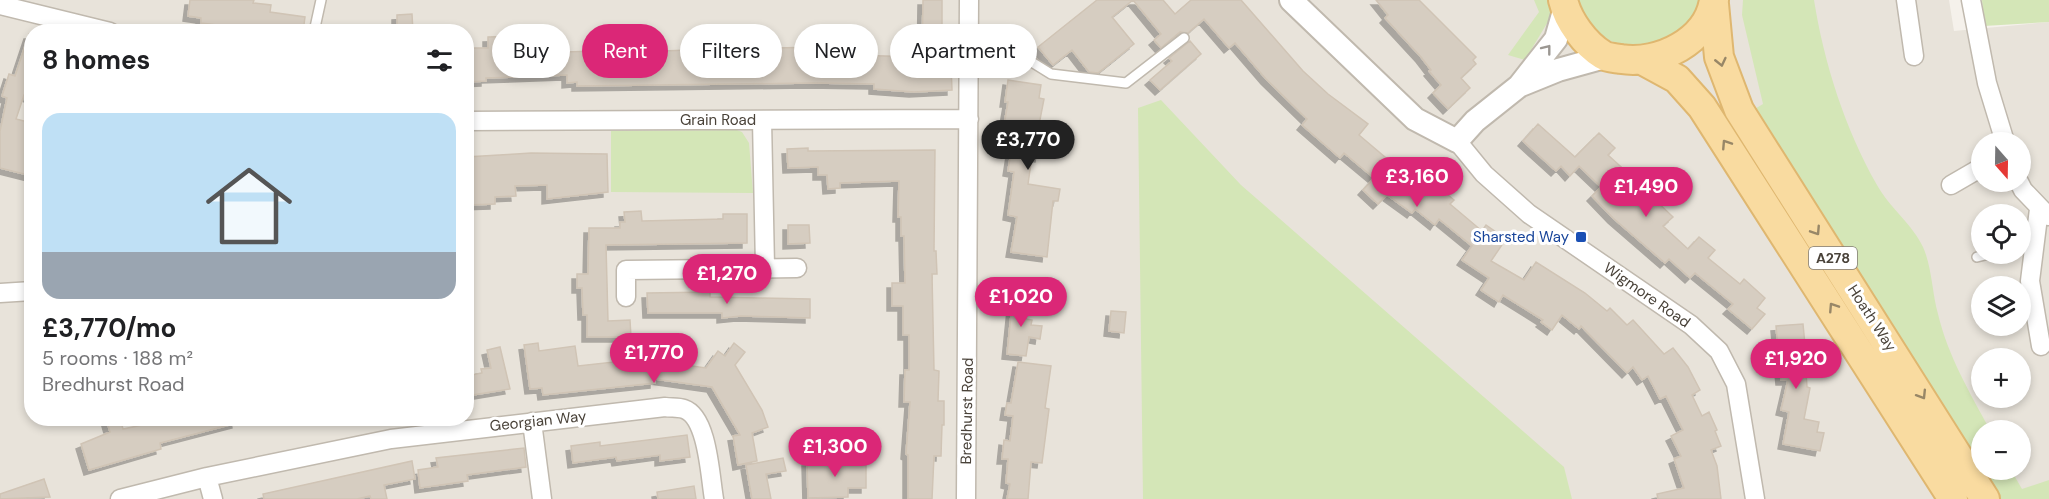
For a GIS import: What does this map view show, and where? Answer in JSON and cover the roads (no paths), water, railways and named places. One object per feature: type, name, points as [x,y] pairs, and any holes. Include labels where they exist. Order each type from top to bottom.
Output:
[{"type":"main road","points":[[1564,4],[1574,26],[1605,57],[1642,60],[1661,57],[1681,47],[1702,27],[1714,2]]},
{"type":"main road","name":"Hoath Way","points":[[1714,2],[1719,57],[1739,110],[1986,499]]},
{"type":"main road","name":"Hoath Way","points":[[1642,60],[1677,79],[1702,107],[1953,499]]},
{"type":"street","name":"Bredhurst Road","points":[[969,0],[969,24]]},
{"type":"street","name":"Wigmore Road","points":[[1291,0],[1415,119],[1456,141],[1512,200],[1691,325],[1719,351],[1736,384],[1755,499]]},
{"type":"street","points":[[1906,0],[1914,56]]},
{"type":"street","points":[[1971,0],[1987,82],[2002,132]]},
{"type":"street","points":[[1456,141],[1475,122],[1519,86],[1556,39],[1564,4]]},
{"type":"street","points":[[0,5],[77,24]]},
{"type":"street","points":[[1519,86],[1569,66],[1605,57]]},
{"type":"street","name":"Bredhurst Road","points":[[966,499],[969,78]]},
{"type":"street","name":"Grain Road","points":[[474,120],[969,119]]},
{"type":"street","points":[[762,120],[765,267]]},
{"type":"street","points":[[1951,185],[1971,173]]},
{"type":"street","points":[[2024,192],[2042,217],[2030,282],[2041,346]]},
{"type":"street","points":[[626,297],[626,270],[797,268]]},
{"type":"street","points":[[0,293],[24,292]]},
{"type":"street","name":"Georgian Way","points":[[120,499],[207,477],[391,439],[665,407],[685,409],[696,418],[705,438],[714,499]]},
{"type":"street","points":[[532,422],[542,499]]},
{"type":"street","points":[[207,477],[213,499]]},
{"type":"lane","points":[[316,24],[321,0]]},
{"type":"lane","points":[[1037,66],[1051,74],[1126,83],[1184,38]]},
{"type":"place","name":"Sharsted Way","points":[[1581,237]]}]
